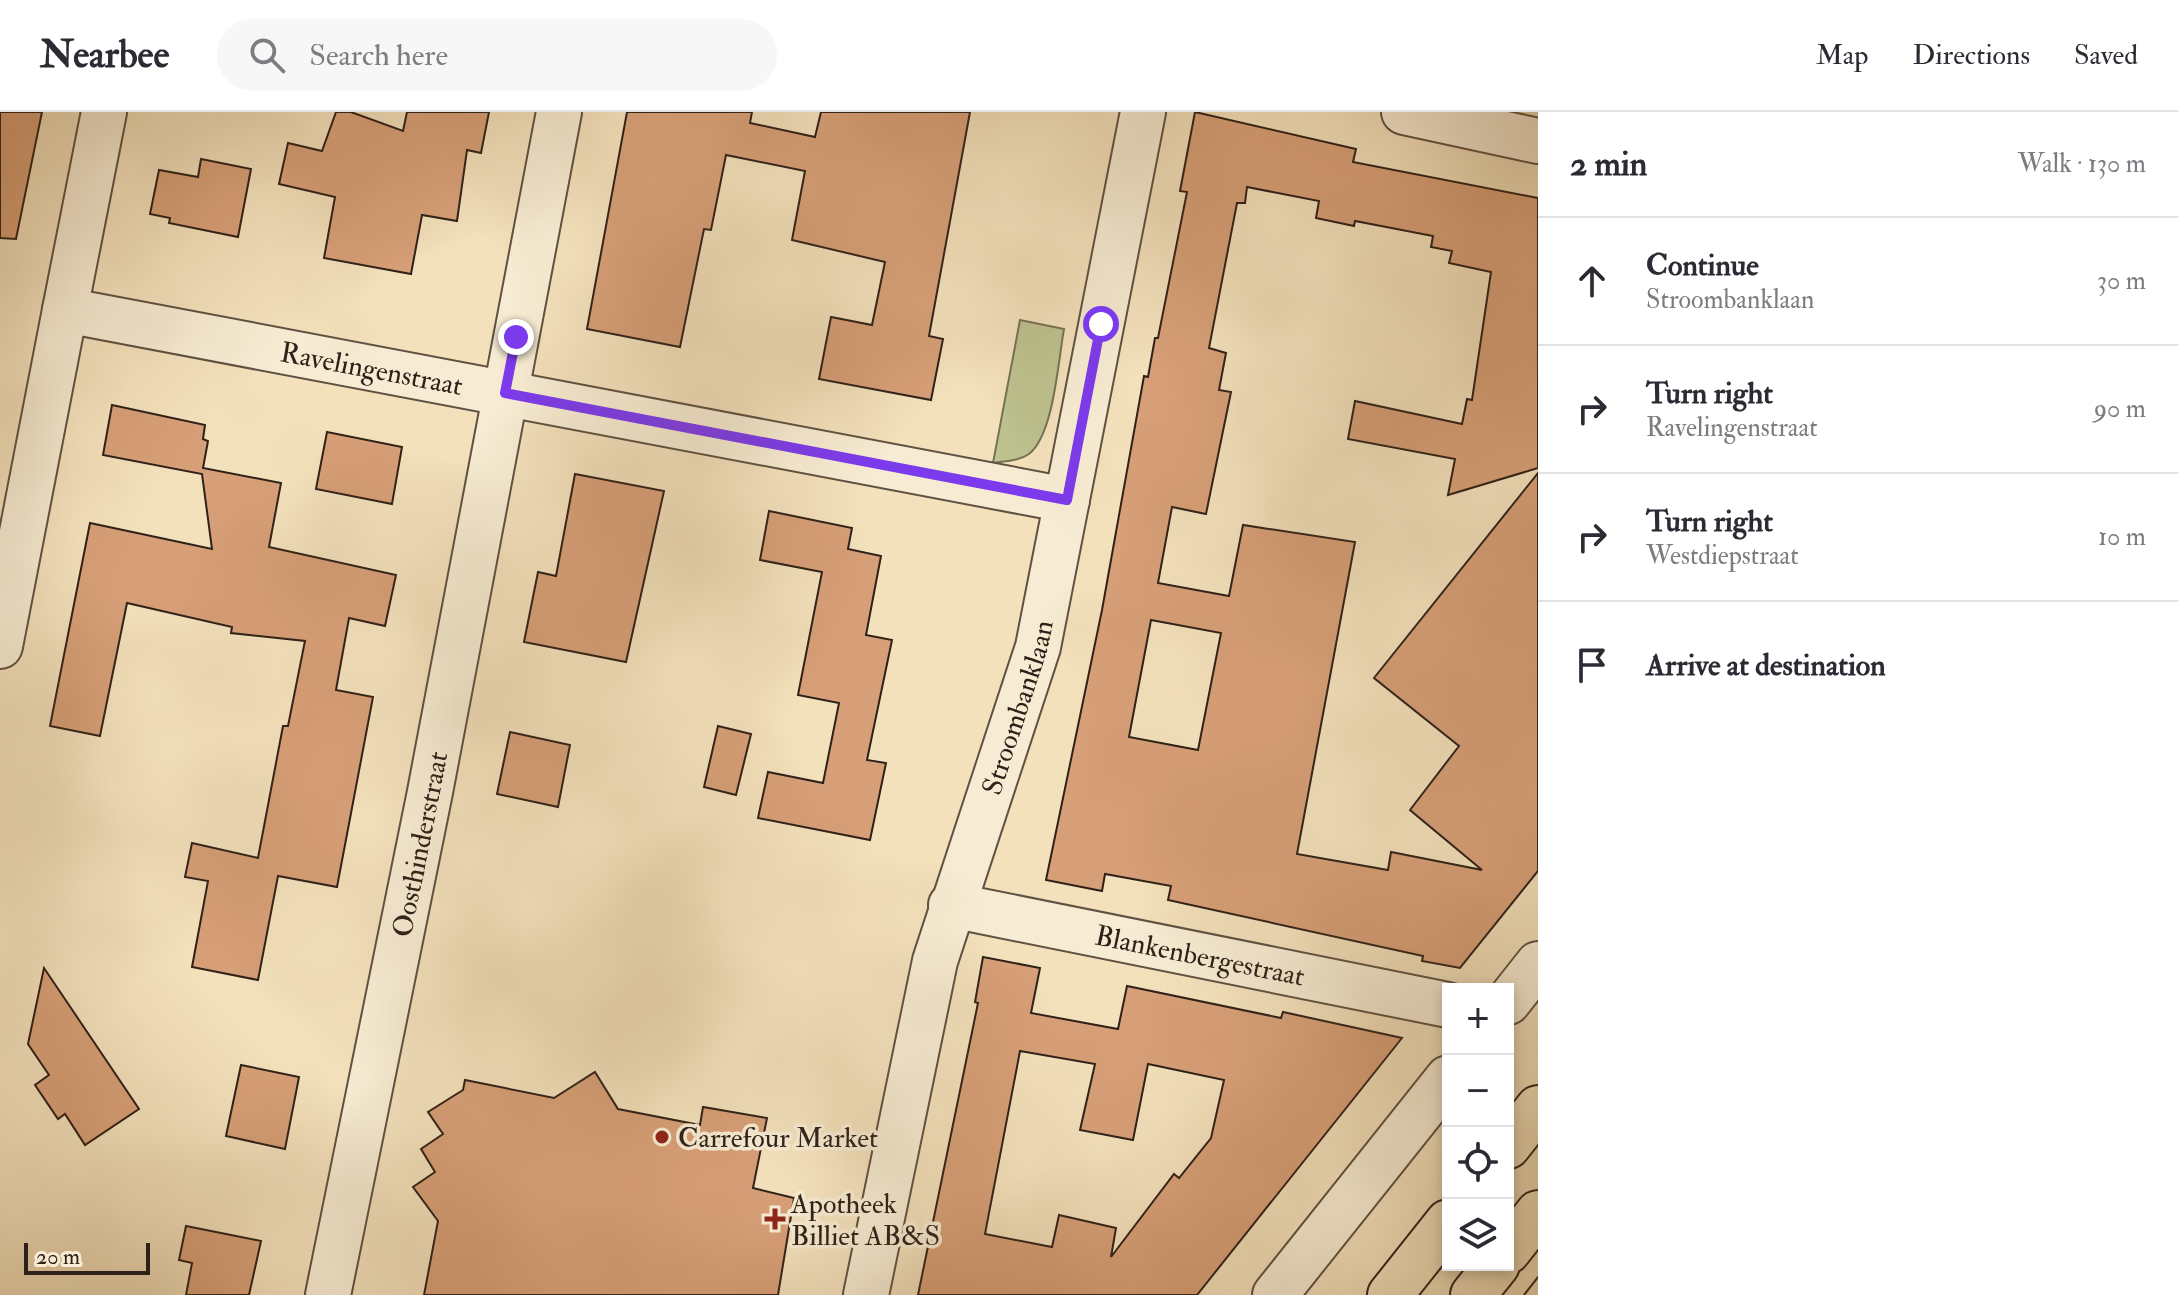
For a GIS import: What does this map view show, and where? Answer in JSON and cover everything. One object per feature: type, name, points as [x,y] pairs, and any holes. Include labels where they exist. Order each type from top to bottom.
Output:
[{"type":"main road","points":[[1514,1138],[1538,1108]]},
{"type":"main road","points":[[1514,1243],[1538,1213]]},
{"type":"main road","points":[[1390,1295],[1442,1230]]},
{"type":"main road","points":[[1473,1295],[1492,1271]]},
{"type":"street","points":[[0,646],[104,112]]},
{"type":"street","name":"Oosthinderstraat","points":[[328,1295],[430,792],[559,112]]},
{"type":"street","name":"Stroombanklaan","points":[[866,1295],[935,961],[1038,647],[1143,112]]},
{"type":"street","points":[[1404,112],[1538,141]]},
{"type":"street","name":"Ravelingenstraat","points":[[65,310],[1067,500]]},
{"type":"street","name":"Blankenbergestraat","points":[[951,905],[1442,1004]]},
{"type":"street","points":[[1514,994],[1538,964]]},
{"type":"street","points":[[1275,1295],[1442,1086]]},
{"type":"green space","points":[[1020,320],[1064,329],[1054,396],[1044,431],[1029,454],[993,463]]},
{"type":"building","points":[[0,112],[42,112],[16,239],[0,238]]},
{"type":"building","points":[[336,112],[351,112],[403,131],[407,112],[489,112],[481,153],[467,150],[457,221],[422,215],[411,274],[324,258],[335,197],[279,184],[288,143],[322,151]]},
{"type":"building","points":[[627,112],[752,112],[750,123],[815,137],[821,112],[970,112],[929,336],[943,339],[931,400],[819,379],[831,317],[872,325],[885,262],[792,240],[805,171],[726,155],[711,230],[704,229],[680,347],[587,329]]},
{"type":"building","points":[[1195,112],[1356,149],[1353,162],[1538,198],[1538,468],[1448,495],[1455,459],[1348,439],[1355,401],[1462,424],[1467,399],[1472,400],[1491,272],[1449,263],[1452,251],[1431,247],[1433,236],[1355,221],[1354,226],[1316,218],[1319,201],[1247,187],[1245,203],[1237,203],[1209,348],[1226,353],[1219,390],[1231,392],[1206,514],[1172,507],[1158,583],[1229,596],[1243,525],[1355,542],[1297,854],[1388,870],[1391,852],[1482,870],[1410,810],[1459,746],[1374,678],[1538,473],[1538,871],[1460,968],[1422,961],[1423,956],[1168,900],[1171,886],[1105,874],[1102,891],[1046,880],[1102,610],[1144,376],[1148,377],[1155,338],[1158,338],[1187,192],[1180,191]],"holes":[[[1151,620],[1221,633],[1198,750],[1129,737]]]},
{"type":"building","points":[[201,159],[251,169],[238,237],[169,223],[170,218],[150,214],[159,170],[198,177]]},
{"type":"building","points":[[112,405],[205,425],[203,439],[208,441],[203,468],[281,483],[269,547],[396,575],[385,626],[349,618],[336,690],[373,697],[337,887],[278,876],[258,980],[192,967],[208,881],[185,877],[192,843],[258,858],[283,726],[288,726],[305,641],[231,633],[232,627],[127,603],[100,736],[50,726],[90,523],[212,549],[202,474],[103,455]]},
{"type":"building","points":[[327,432],[402,447],[392,504],[316,489]]},
{"type":"building","points":[[575,474],[664,491],[626,662],[524,642],[538,572],[556,576]]},
{"type":"building","points":[[769,511],[852,528],[848,549],[881,556],[866,635],[892,640],[867,760],[886,763],[870,840],[758,818],[768,772],[823,783],[839,703],[798,695],[822,572],[760,560]]},
{"type":"building","points":[[718,726],[751,734],[736,795],[704,787]]},
{"type":"building","points":[[510,732],[570,745],[558,807],[497,794]]},
{"type":"building","points":[[983,957],[1040,968],[1031,1013],[1118,1029],[1127,986],[1281,1018],[1283,1012],[1402,1038],[1197,1295],[918,1295],[978,1003],[975,1002]],"holes":[[[1020,1051],[1095,1064],[1080,1130],[1133,1140],[1148,1064],[1224,1080],[1211,1138],[1179,1178],[1174,1174],[1111,1257],[1116,1228],[1059,1215],[1052,1247],[985,1234]]]},
{"type":"building","points":[[44,968],[139,1109],[85,1145],[65,1114],[58,1119],[35,1085],[49,1075],[28,1044]]},
{"type":"building","points":[[241,1065],[299,1077],[285,1149],[226,1136]]},
{"type":"building","points":[[595,1072],[618,1109],[700,1125],[703,1107],[767,1118],[753,1188],[794,1198],[778,1295],[424,1295],[438,1221],[413,1187],[435,1172],[421,1149],[443,1134],[428,1112],[463,1090],[465,1080],[554,1098]]},
{"type":"building","points":[[186,1226],[261,1241],[249,1295],[186,1295],[192,1263],[179,1260]]},
{"type":"tram line","points":[[1524,1295],[1538,1277]]},
{"type":"place","name":"Carrefour Market","points":[[662,1137]]},
{"type":"place","name":"Apotheek Billiet AB&S","points":[[775,1219]]},
{"type":"route","points":[[516,337],[505,393],[1067,500],[1101,324]]}]
